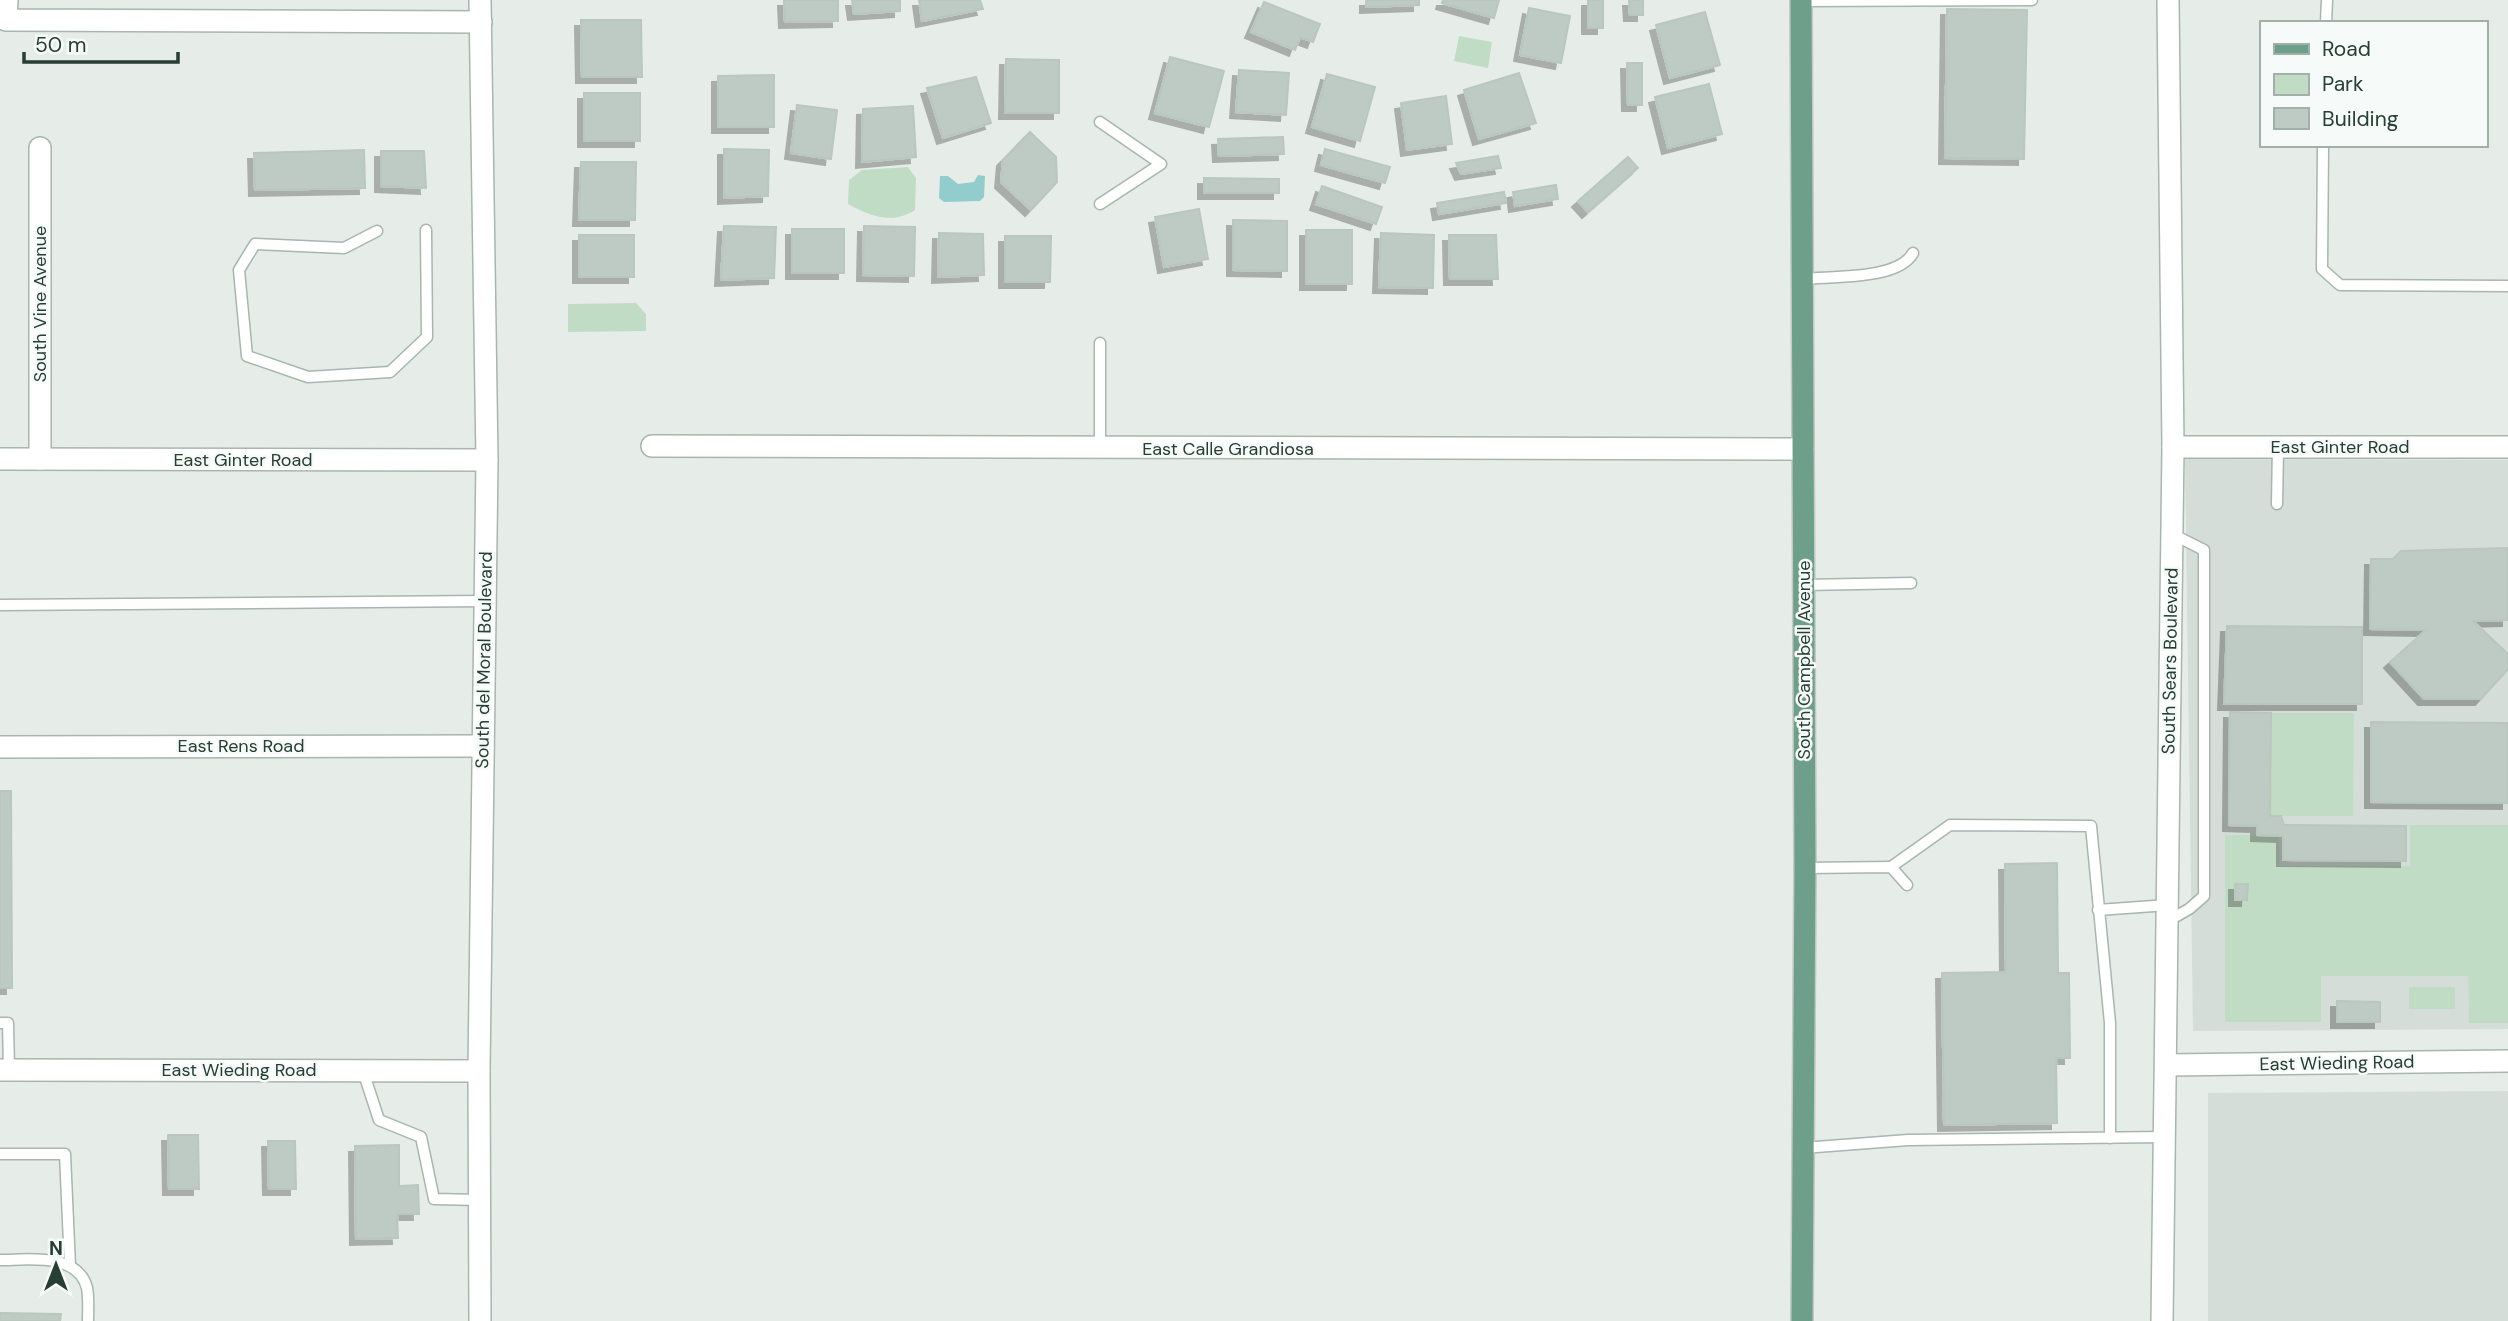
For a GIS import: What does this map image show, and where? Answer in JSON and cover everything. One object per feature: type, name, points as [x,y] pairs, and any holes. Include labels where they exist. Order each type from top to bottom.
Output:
[{"type":"main road","name":"South Campbell Avenue","points":[[1801,0],[1805,868],[1802,1321]]},
{"type":"street","name":"South del Moral Boulevard","points":[[480,0],[486,460],[479,1071],[480,1321]]},
{"type":"street","name":"South Sears Boulevard","points":[[2162,1321],[2173,447],[2168,0]]},
{"type":"street","points":[[7,10],[481,22]]},
{"type":"street","name":"South Vine Avenue","points":[[40,148],[40,459]]},
{"type":"street","name":"East Calle Grandiosa","points":[[652,446],[1803,449]]},
{"type":"street","name":"East Ginter Road","points":[[2173,447],[2508,447]]},
{"type":"street","name":"East Ginter Road","points":[[0,459],[486,460]]},
{"type":"street","name":"East Rens Road","points":[[0,747],[482,746]]},
{"type":"street","name":"East Wieding Road","points":[[2166,1065],[2508,1061]]},
{"type":"street","name":"East Wieding Road","points":[[5,1070],[479,1071]]},
{"type":"lane","points":[[1801,0],[2032,0]]},
{"type":"lane","points":[[2326,21],[2327,0]]},
{"type":"lane","points":[[1100,122],[1161,164],[1100,204]]},
{"type":"lane","points":[[2323,147],[2322,269],[2340,285],[2508,286]]},
{"type":"lane","points":[[377,231],[344,248],[255,244],[239,270],[247,356],[308,377],[390,372],[427,337],[426,230]]},
{"type":"lane","points":[[1803,279],[1891,271],[1908,262],[1913,253]]},
{"type":"lane","points":[[1100,343],[1100,449]]},
{"type":"lane","points":[[2277,504],[2278,447]]},
{"type":"lane","points":[[2098,910],[2168,913],[2189,909],[2204,896],[2204,550],[2172,534]]},
{"type":"lane","points":[[1804,585],[1911,583]]},
{"type":"lane","points":[[0,605],[485,601]]},
{"type":"lane","points":[[1805,868],[1891,867],[1950,825],[2091,826],[2110,1023],[2110,1138]]},
{"type":"lane","points":[[1891,867],[1907,886]]},
{"type":"lane","points":[[0,1023],[8,1023],[5,1070]]},
{"type":"lane","points":[[363,1071],[379,1121],[421,1137],[434,1199],[480,1200]]},
{"type":"lane","points":[[1803,1148],[1908,1140],[2165,1137]]},
{"type":"lane","points":[[0,1154],[65,1154],[70,1266]]},
{"type":"lane","points":[[0,1260],[54,1260],[70,1266],[81,1276],[87,1287],[88,1321]]},
{"type":"shaded area","points":[[2185,459],[2508,460],[2508,1029],[2193,1031]]},
{"type":"shaded area","points":[[2508,1091],[2508,1321],[2208,1321],[2208,1093]]},
{"type":"green space","points":[[1459,36],[1492,42],[1488,68],[1454,61]]},
{"type":"green space","points":[[908,167],[916,178],[915,210],[906,215],[889,218],[848,204],[849,180],[862,170]]},
{"type":"green space","points":[[636,303],[646,314],[646,331],[568,332],[568,304]]},
{"type":"green space","points":[[2271,713],[2354,713],[2353,816],[2270,816]]},
{"type":"green space","points":[[2410,825],[2508,825],[2508,1023],[2469,1023],[2468,976],[2321,976],[2321,1022],[2225,1022],[2225,835],[2279,835],[2280,866],[2410,866]]},
{"type":"green space","points":[[2409,987],[2455,987],[2455,1009],[2409,1009]]},
{"type":"water","points":[[978,175],[985,176],[984,197],[980,201],[944,202],[939,198],[940,176],[948,176],[958,184],[974,182]]},
{"type":"building","points":[[784,0],[838,0],[838,21],[785,22]]},
{"type":"building","points":[[852,0],[900,0],[900,11],[854,14]]},
{"type":"building","points":[[919,0],[980,0],[983,9],[922,21]]},
{"type":"building","points":[[1366,0],[1419,0],[1419,5],[1366,7]]},
{"type":"building","points":[[1443,0],[1499,0],[1494,18],[1442,3]]},
{"type":"building","points":[[1588,0],[1603,0],[1603,28],[1588,28]]},
{"type":"building","points":[[1629,0],[1643,0],[1643,15],[1630,15]]},
{"type":"building","points":[[1264,2],[1320,24],[1313,42],[1300,37],[1295,50],[1251,32]]},
{"type":"building","points":[[1529,8],[1570,16],[1561,63],[1520,55]]},
{"type":"building","points":[[1947,9],[2027,10],[2024,159],[1945,158]]},
{"type":"building","points":[[1705,12],[1720,65],[1670,78],[1656,25]]},
{"type":"building","points":[[581,20],[641,20],[642,77],[582,77]]},
{"type":"building","points":[[1170,57],[1224,71],[1209,127],[1155,113]]},
{"type":"building","points":[[1006,59],[1059,60],[1059,113],[1005,113]]},
{"type":"building","points":[[1627,63],[1642,63],[1642,105],[1628,105]]},
{"type":"building","points":[[1239,70],[1289,73],[1286,115],[1236,112]]},
{"type":"building","points":[[1519,73],[1536,123],[1479,139],[1464,90]]},
{"type":"building","points":[[1327,74],[1375,87],[1360,141],[1312,127]]},
{"type":"building","points":[[774,75],[774,127],[718,127],[718,76]]},
{"type":"building","points":[[976,77],[991,123],[943,138],[927,88]]},
{"type":"building","points":[[1709,84],[1722,134],[1668,148],[1655,97]]},
{"type":"building","points":[[584,93],[640,93],[640,141],[584,141]]},
{"type":"building","points":[[1446,96],[1452,144],[1407,150],[1401,103]]},
{"type":"building","points":[[797,105],[837,110],[831,159],[791,153]]},
{"type":"building","points":[[913,106],[916,157],[862,162],[863,109]]},
{"type":"building","points":[[1030,132],[1056,157],[1057,182],[1031,210],[1001,182],[1003,160]]},
{"type":"building","points":[[1283,137],[1284,154],[1219,156],[1218,139]]},
{"type":"building","points":[[724,149],[769,150],[768,196],[724,198]]},
{"type":"building","points":[[1325,149],[1390,167],[1385,183],[1321,165]]},
{"type":"building","points":[[364,150],[365,188],[255,190],[254,153]]},
{"type":"building","points":[[381,151],[424,151],[426,188],[381,186]]},
{"type":"building","points":[[1498,156],[1501,168],[1461,174],[1456,163]]},
{"type":"building","points":[[1628,157],[1638,168],[1588,212],[1578,201]]},
{"type":"building","points":[[581,162],[636,162],[635,220],[579,220]]},
{"type":"building","points":[[1204,178],[1279,179],[1279,193],[1204,193]]},
{"type":"building","points":[[1556,185],[1558,199],[1515,206],[1513,192]]},
{"type":"building","points":[[1322,186],[1382,207],[1376,224],[1316,204]]},
{"type":"building","points":[[1504,192],[1506,203],[1439,214],[1437,203]]},
{"type":"building","points":[[1199,209],[1208,259],[1164,267],[1155,217]]},
{"type":"building","points":[[1233,220],[1287,221],[1287,271],[1233,270]]},
{"type":"building","points":[[724,226],[776,227],[774,278],[721,280]]},
{"type":"building","points":[[864,226],[915,227],[914,276],[863,275]]},
{"type":"building","points":[[792,229],[844,229],[844,273],[792,273]]},
{"type":"building","points":[[1306,230],[1352,230],[1352,284],[1306,284]]},
{"type":"building","points":[[939,233],[983,234],[984,275],[938,277]]},
{"type":"building","points":[[1381,233],[1434,235],[1433,288],[1379,287]]},
{"type":"building","points":[[579,235],[634,235],[634,277],[579,277]]},
{"type":"building","points":[[1449,235],[1496,235],[1498,279],[1450,279]]},
{"type":"building","points":[[1005,236],[1051,236],[1050,282],[1005,282]]},
{"type":"building","points":[[2508,548],[2508,620],[2473,621],[2508,654],[2508,669],[2481,699],[2424,699],[2390,662],[2426,630],[2370,629],[2371,559],[2393,559],[2401,551]]},
{"type":"building","points":[[2227,626],[2362,627],[2362,704],[2224,704]]},
{"type":"building","points":[[2230,712],[2271,713],[2270,816],[2281,816],[2284,825],[2406,826],[2406,861],[2283,860],[2283,836],[2257,835],[2257,826],[2229,825]]},
{"type":"building","points":[[2371,722],[2508,723],[2508,803],[2371,802]]},
{"type":"building","points":[[0,791],[11,791],[12,988],[0,988]]},
{"type":"building","points":[[2057,863],[2058,973],[2069,973],[2070,1058],[2056,1058],[2057,1123],[1944,1125],[1942,973],[2006,972],[2005,864]]},
{"type":"building","points":[[2235,884],[2248,884],[2247,900],[2235,900]]},
{"type":"building","points":[[2337,1001],[2380,1002],[2380,1022],[2337,1022]]},
{"type":"building","points":[[168,1135],[198,1135],[199,1189],[169,1189]]},
{"type":"building","points":[[268,1141],[295,1141],[296,1189],[269,1189]]},
{"type":"building","points":[[399,1145],[399,1186],[418,1185],[419,1214],[397,1214],[398,1238],[356,1239],[355,1146]]},
{"type":"building","points":[[0,1313],[61,1314],[60,1321],[0,1321]]}]
